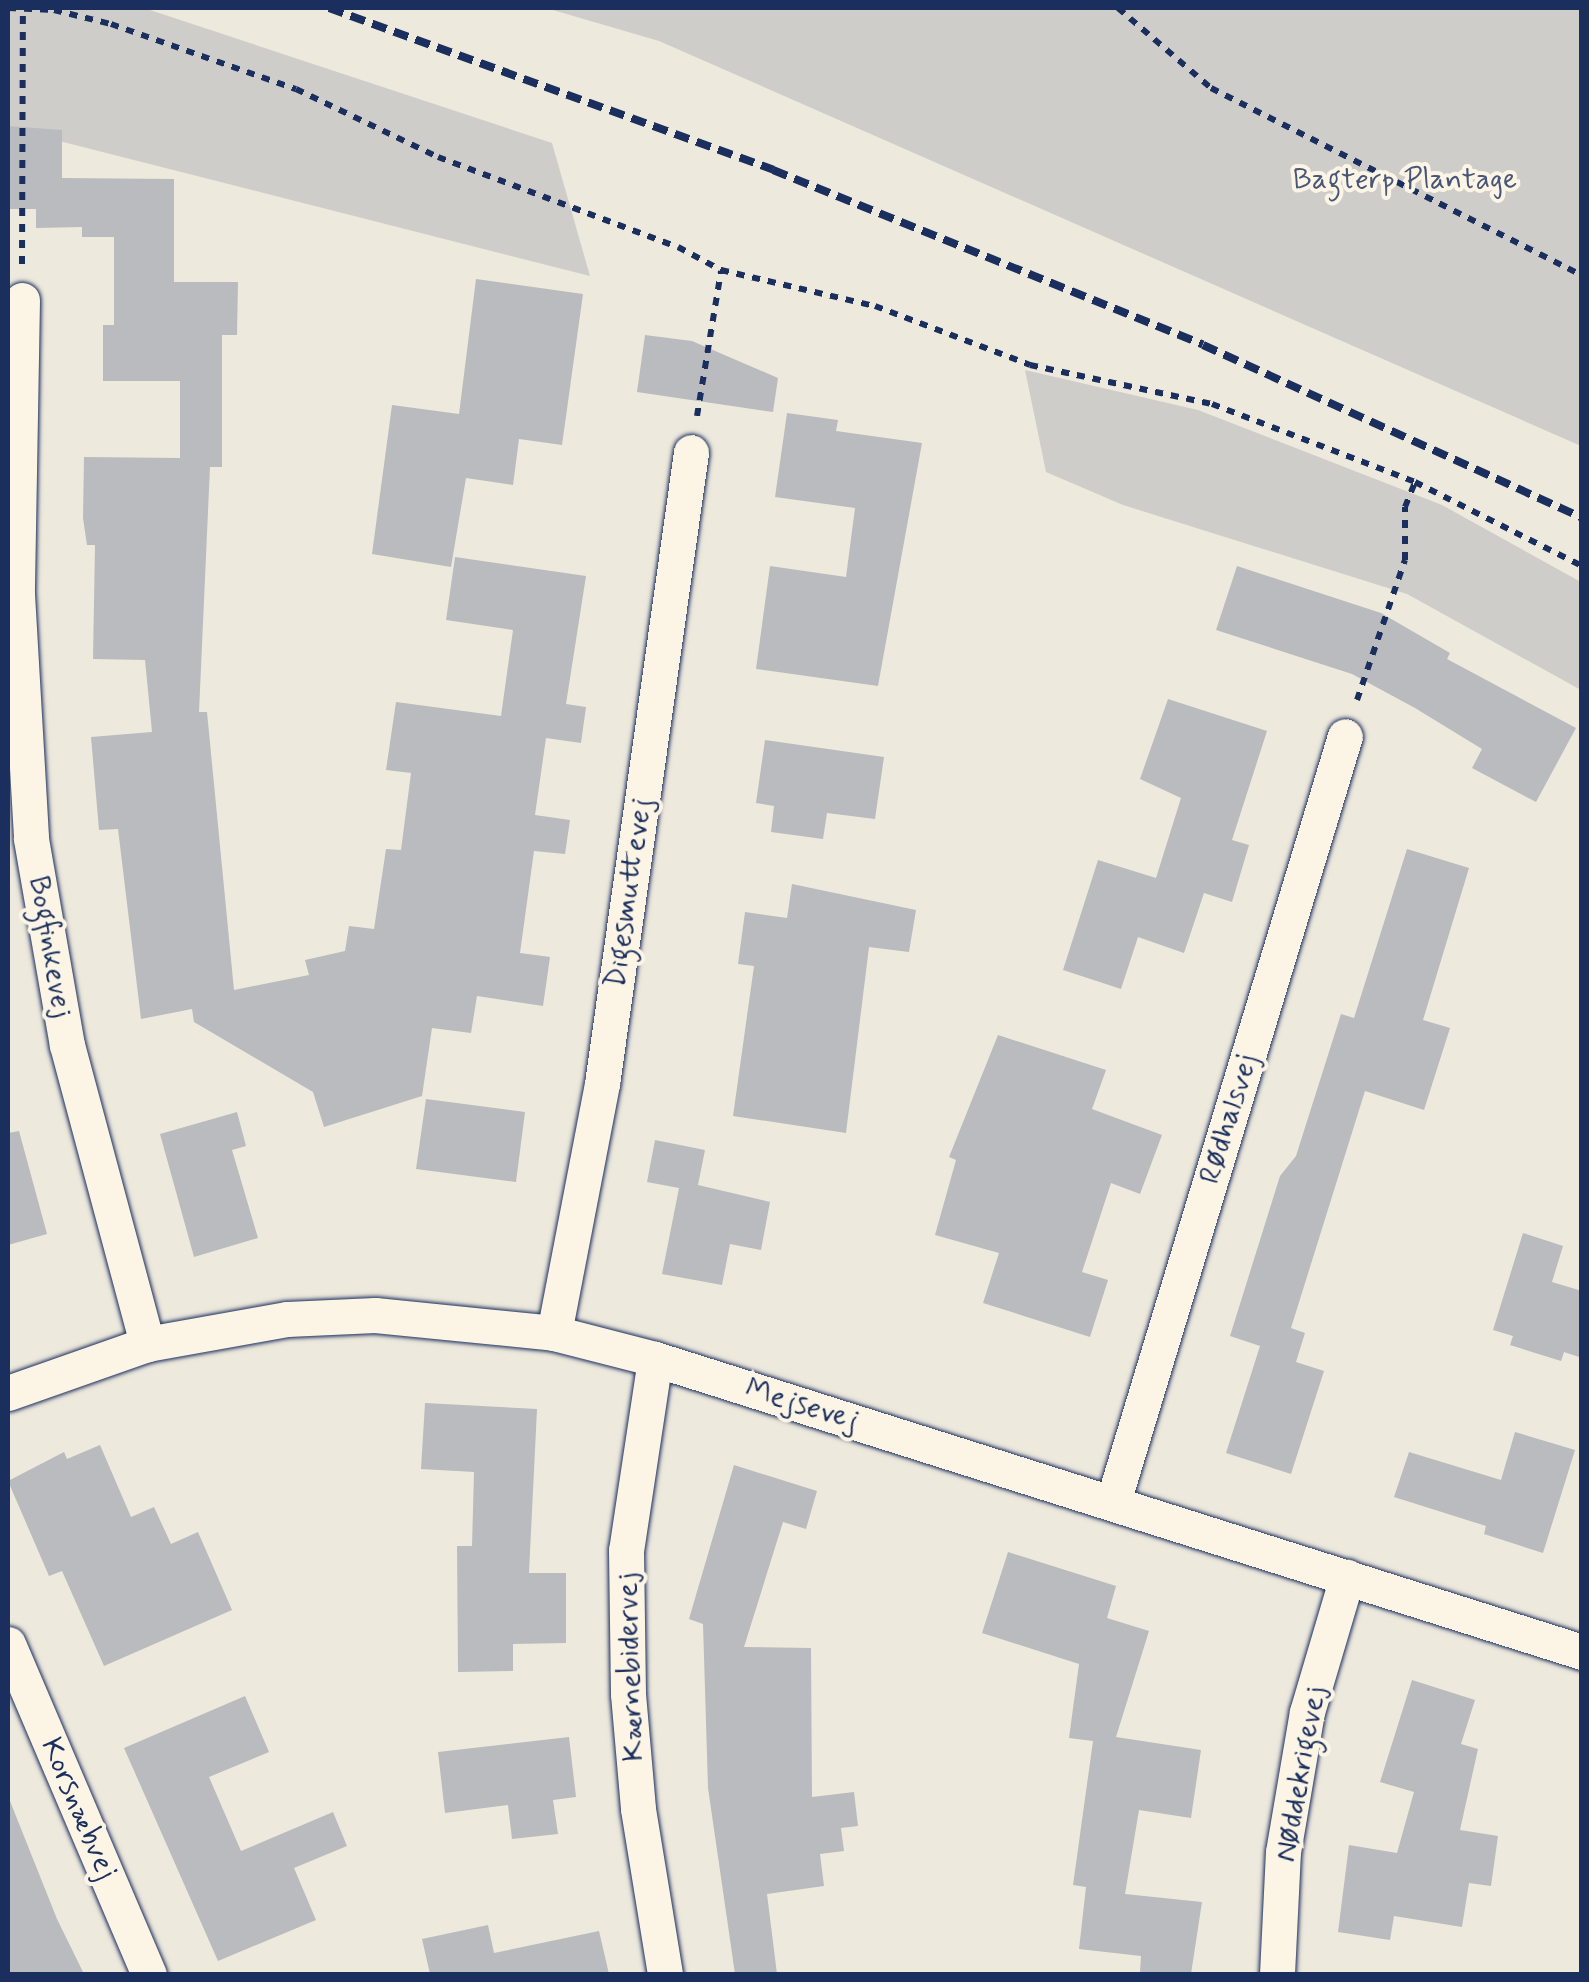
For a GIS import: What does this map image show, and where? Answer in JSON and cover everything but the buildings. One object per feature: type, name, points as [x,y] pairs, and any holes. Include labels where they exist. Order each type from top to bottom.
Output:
[{"type":"street","name":"Bogfinkevej","points":[[22,300],[17,594],[31,839],[67,1045],[148,1344]]},
{"type":"street","name":"Digesmuttevej","points":[[554,1333],[602,1084],[691,452]]},
{"type":"street","name":"Rødhalsvej","points":[[1113,1502],[1345,736]]},
{"type":"street","name":"Mejsevej","points":[[8,1393],[148,1344],[286,1319],[375,1316],[554,1333],[655,1359],[1582,1652]]},
{"type":"street","name":"Kærnebidervej","points":[[655,1359],[626,1550],[628,1694],[638,1809],[666,1974]]},
{"type":"street","name":"Nøddekrigevej","points":[[1276,1974],[1283,1852],[1307,1712],[1348,1577]]},
{"type":"street","name":"Korsnæbvej","points":[[8,1644],[149,1974]]},
{"type":"path","points":[[8,8],[111,24],[296,90],[438,157],[678,247],[721,270],[875,306],[1030,365],[1187,396],[1416,482],[1582,566]]},
{"type":"path","points":[[1118,8],[1211,88],[1582,275]]},
{"type":"path","points":[[22,300],[23,10]]},
{"type":"path","points":[[691,452],[721,270]]},
{"type":"path","points":[[1345,736],[1405,560],[1405,507],[1416,482]]},
{"type":"green space","points":[[8,8],[144,8],[552,143],[590,276],[8,128]]},
{"type":"green space","name":"Bagterp Plantage","points":[[546,8],[1581,8],[1581,446],[659,41]]},
{"type":"green space","points":[[1025,370],[1198,410],[1442,505],[1581,582],[1581,690],[1407,594],[1123,505],[1046,472]]},
{"type":"railway","points":[[329,8],[773,170],[1203,345],[1582,518]]}]
